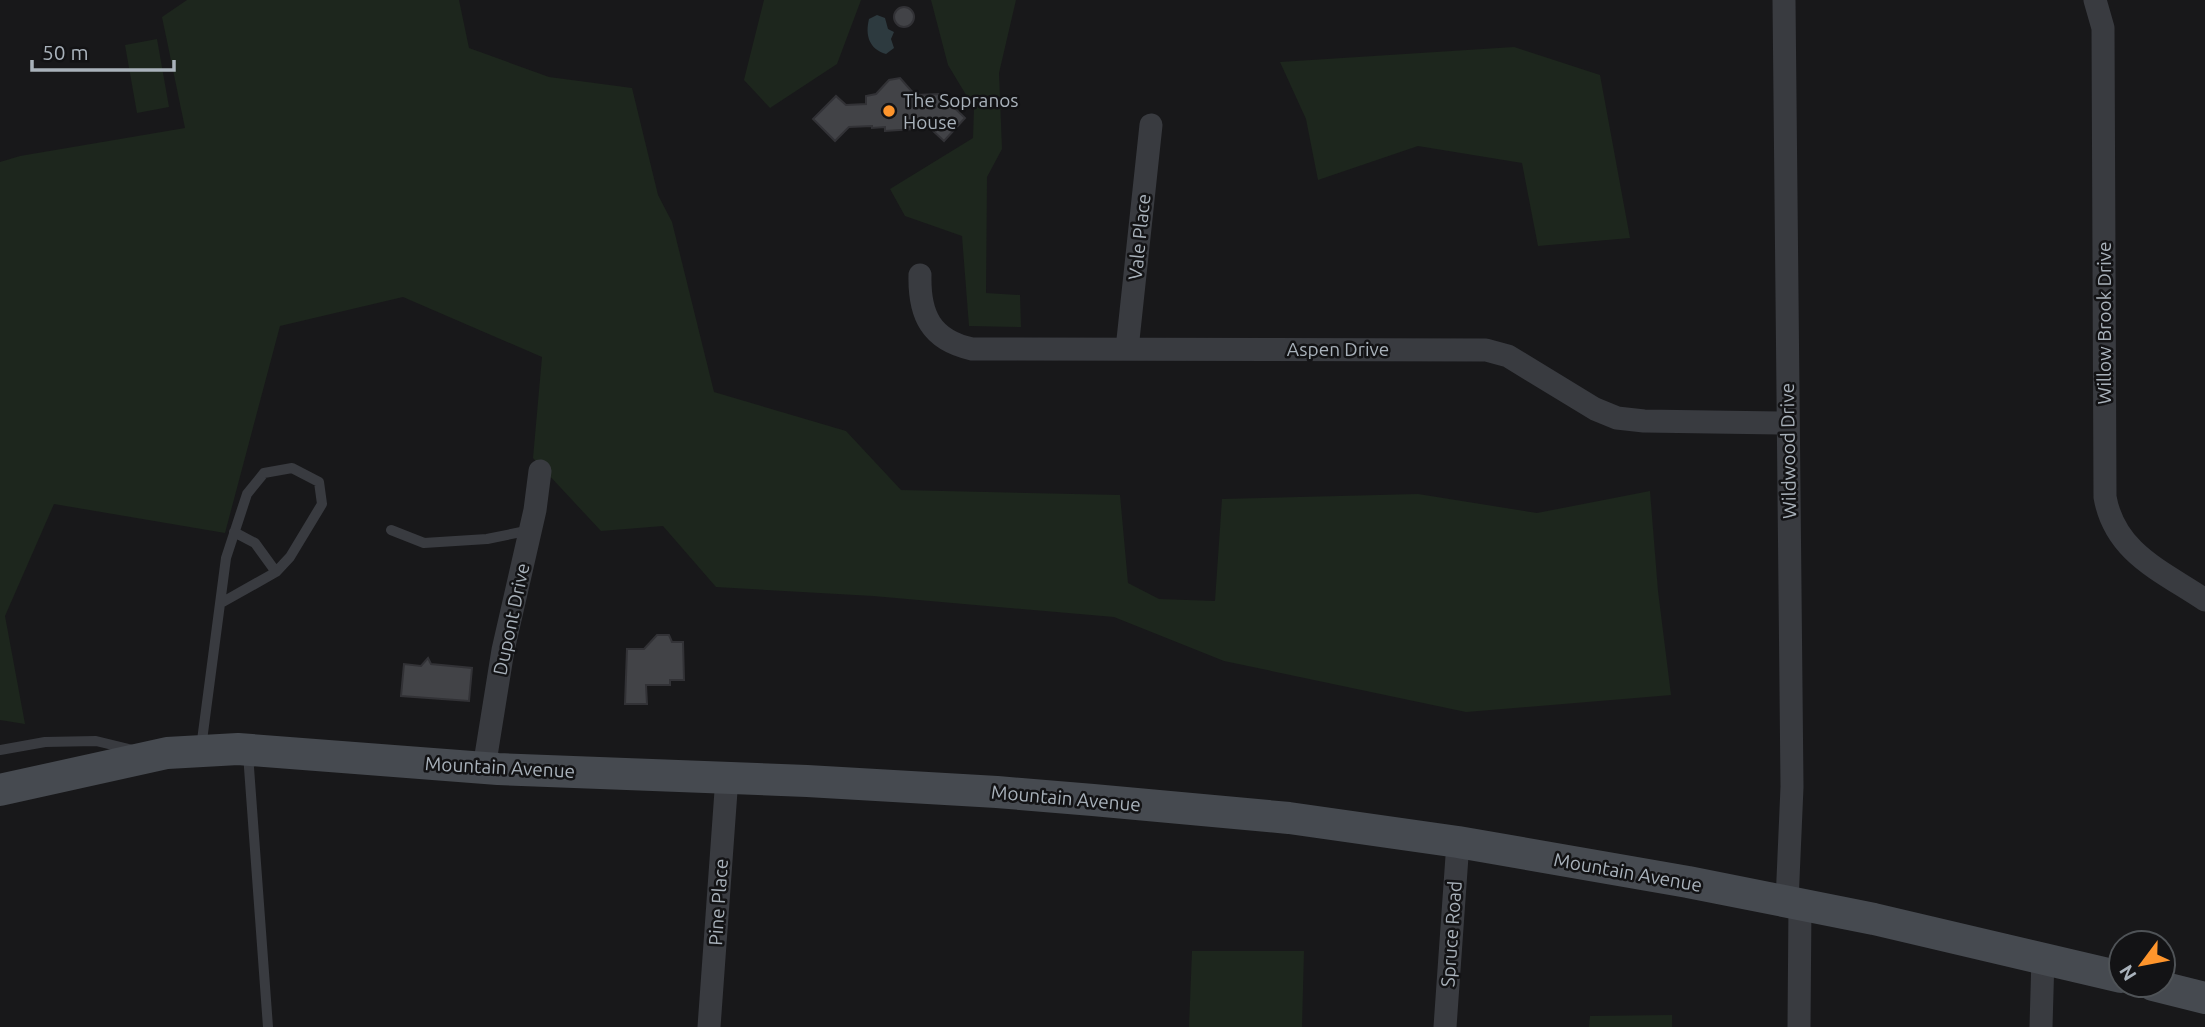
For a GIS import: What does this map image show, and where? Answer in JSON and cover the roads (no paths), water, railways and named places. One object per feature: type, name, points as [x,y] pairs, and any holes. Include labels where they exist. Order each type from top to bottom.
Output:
[{"type":"street","name":"Wildwood Drive","points":[[1784,0],[1791,787],[1799,1027]]},
{"type":"street","name":"Willow Brook Drive","points":[[2095,0],[2103,28],[2105,497],[2114,526],[2129,548],[2205,600]]},
{"type":"street","name":"Vale Place","points":[[1128,349],[1151,125]]},
{"type":"street","name":"Aspen Drive","points":[[920,275],[922,308],[927,318],[940,335],[961,347],[1486,350],[1508,356],[1595,409],[1617,418],[1644,421],[1787,423]]},
{"type":"street","name":"Dupont Drive","points":[[484,768],[503,650],[531,530],[540,471]]},
{"type":"street","name":"Mountain Avenue","points":[[0,790],[152,755],[201,750],[248,750],[484,768],[727,777],[997,792],[1120,802],[1289,818],[1458,842],[1794,903],[2107,973]]},
{"type":"street","name":"Pine Place","points":[[709,1027],[727,777]]},
{"type":"street","name":"Spruce Road","points":[[1445,1027],[1458,842]]},
{"type":"street","points":[[2041,1027],[2043,957]]},
{"type":"street","points":[[2177,991],[2205,998]]},
{"type":"lane","points":[[201,750],[226,558],[247,494],[264,473],[292,468],[319,482],[322,504],[290,557],[276,572],[221,603]]},
{"type":"lane","points":[[391,530],[424,543],[487,538],[531,530]]},
{"type":"lane","points":[[234,532],[255,543],[276,572]]},
{"type":"lane","points":[[0,750],[45,742],[96,741],[152,755]]},
{"type":"lane","points":[[248,750],[268,1027]]},
{"type":"place","name":"The Sopranos House","points":[[889,111]]}]
